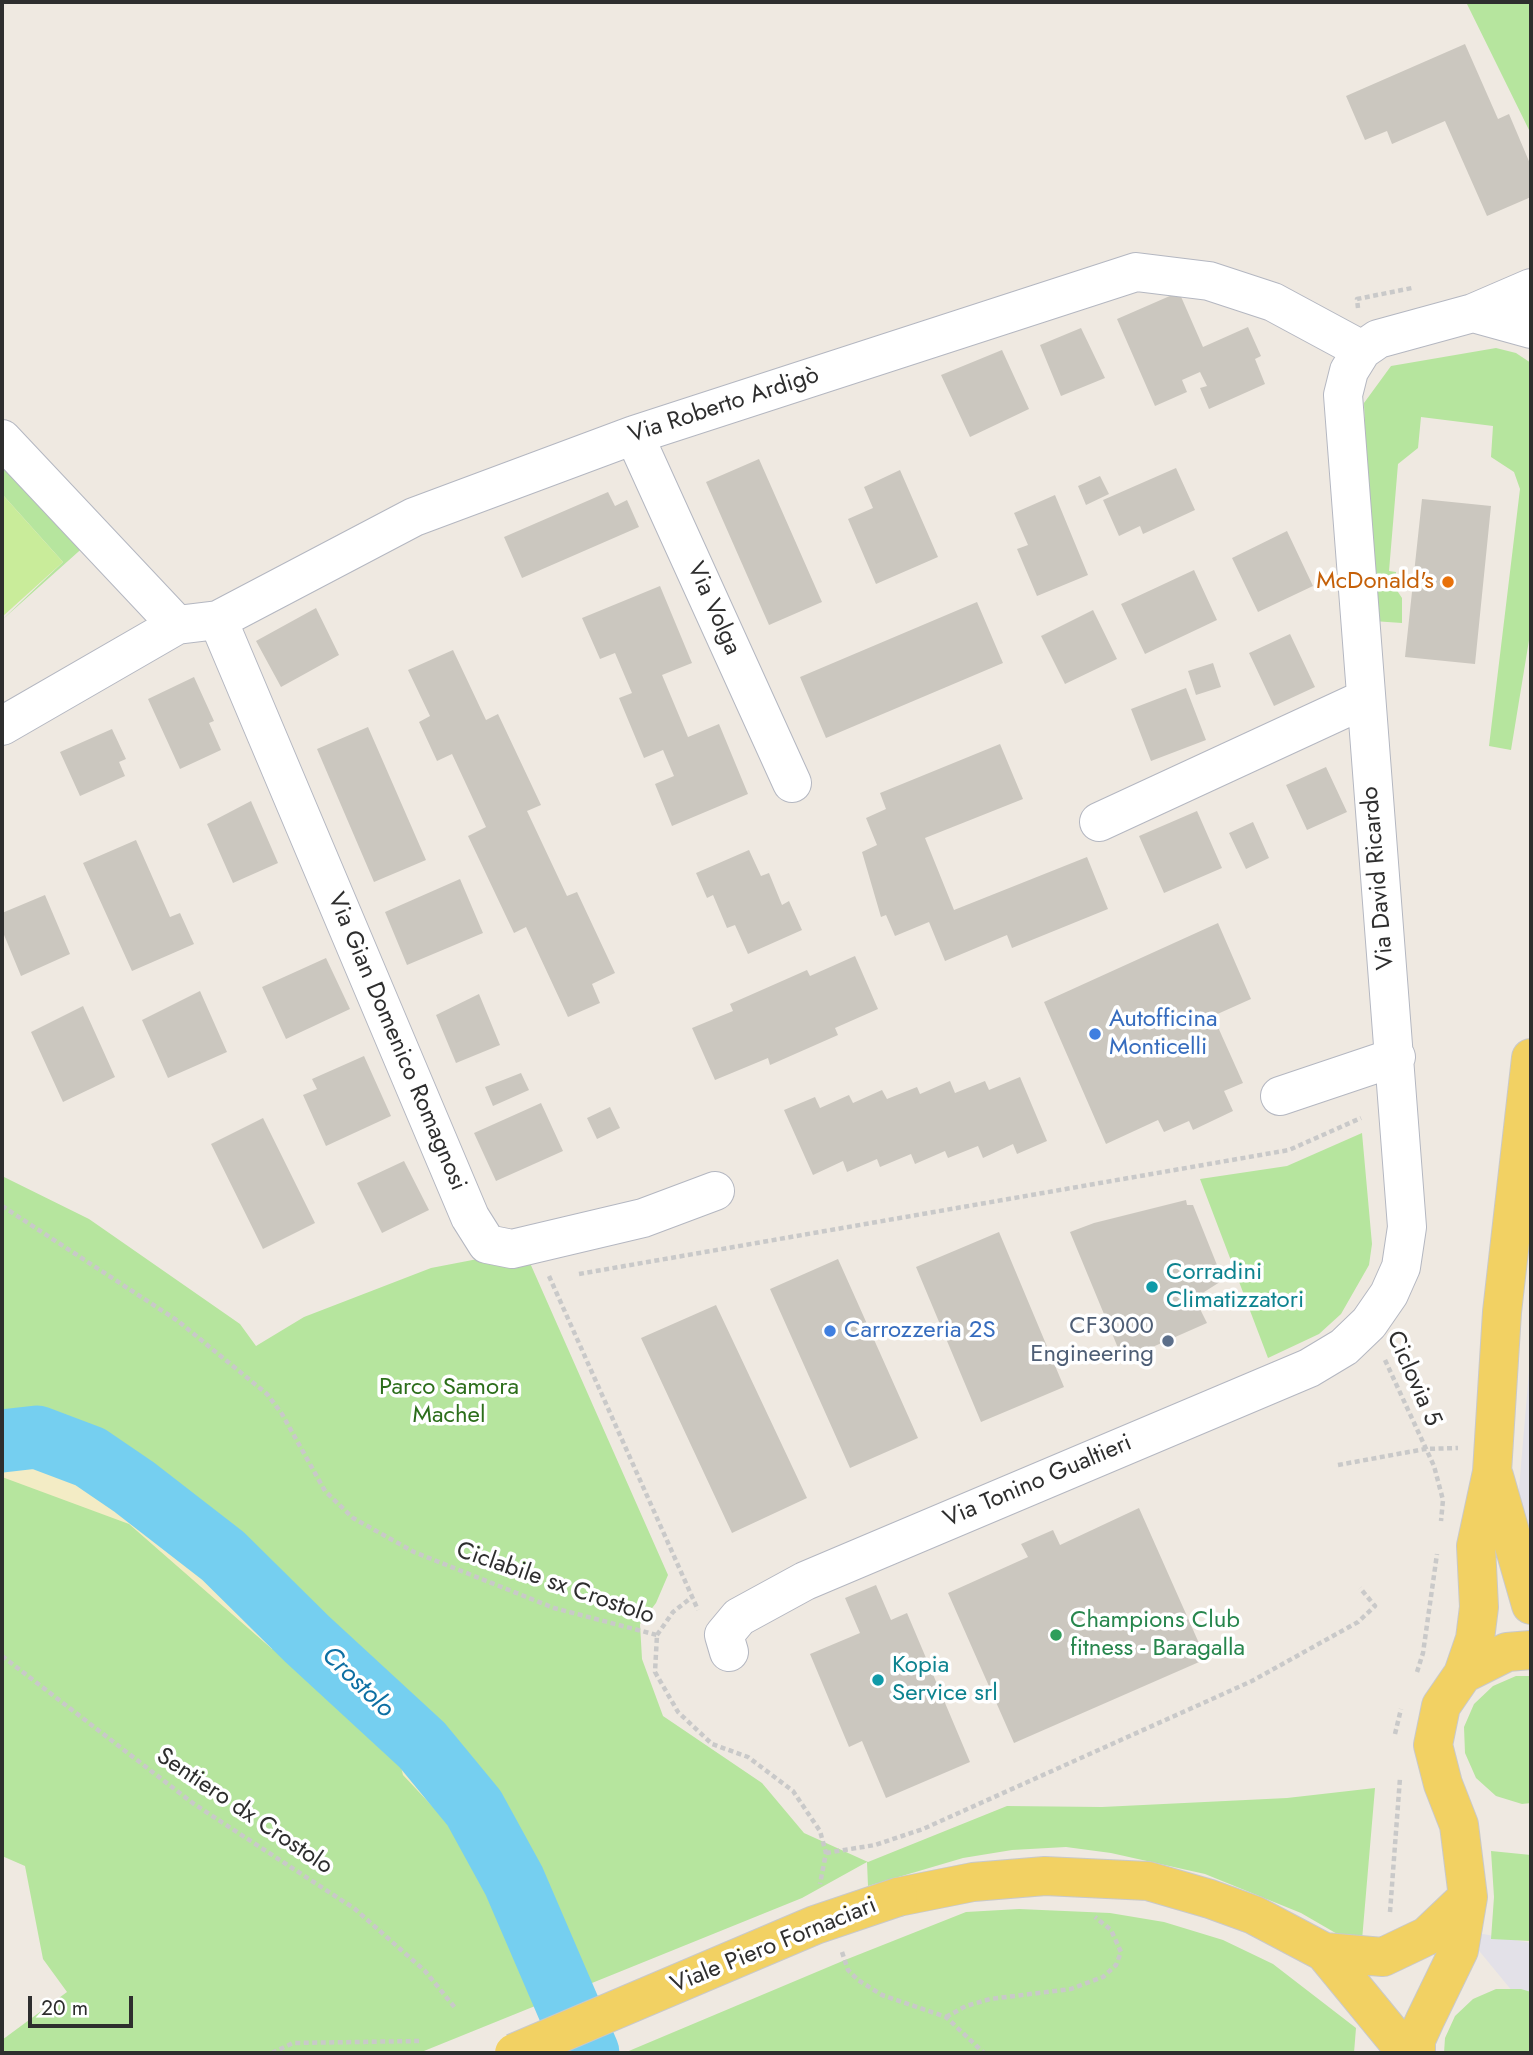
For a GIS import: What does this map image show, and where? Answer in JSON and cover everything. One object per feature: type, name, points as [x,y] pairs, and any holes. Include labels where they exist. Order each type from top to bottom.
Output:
[{"type":"main road","points":[[1416,2053],[1416,2040],[1424,2020],[1459,1950],[1468,1897],[1459,1825],[1443,1784],[1433,1745],[1441,1706],[1463,1674],[1475,1639],[1479,1607],[1476,1546],[1493,1460],[1502,1312],[1531,1058]]},
{"type":"main road","points":[[1493,1460],[1531,1605]]},
{"type":"main road","points":[[1463,1674],[1507,1652],[1531,1650]]},
{"type":"main road","name":"Viale Piero Fornaciari","points":[[514,2053],[815,1925],[898,1897],[973,1882],[1045,1875],[1148,1881],[1254,1915],[1324,1952],[1407,2053]]},
{"type":"main road","name":"Viale Piero Fornaciari","points":[[1324,1952],[1383,1957],[1427,1936],[1468,1897]]},
{"type":"street","name":"Via Roberto Ardigò","points":[[2,726],[177,625],[218,620],[414,517],[634,435],[1136,272],[1209,281],[1273,302],[1362,350]]},
{"type":"street","points":[[1362,350],[1378,339],[1473,313],[1531,288]]},
{"type":"street","points":[[1473,313],[1531,329]]},
{"type":"street","name":"Via David Ricardo","points":[[1362,350],[1349,371],[1343,395],[1407,1227],[1401,1266],[1389,1294],[1369,1323]]},
{"type":"street","name":"Via Volga","points":[[634,435],[792,783]]},
{"type":"street","points":[[2,439],[177,625]]},
{"type":"street","name":"Via Gian Domenico Romagnosi","points":[[218,620],[470,1217],[486,1244],[512,1250],[643,1218],[715,1191]]},
{"type":"street","points":[[1099,822],[1365,699]]},
{"type":"street","points":[[1280,1096],[1396,1057]]},
{"type":"street","name":"Via Tonino Gualtieri","points":[[727,1643],[739,1617],[805,1581],[1309,1368],[1344,1347],[1369,1323]]},
{"type":"path","points":[[578,1274],[1289,1150],[1365,1116],[1399,1107]]},
{"type":"path","name":"Ciclabile sx Crostolo","points":[[2,1206],[178,1321],[267,1394],[282,1414],[325,1491],[353,1518],[414,1552],[554,1608],[657,1635],[655,1672],[678,1712],[712,1744],[748,1757],[793,1791],[820,1831],[827,1853]]},
{"type":"path","points":[[537,1243],[704,1626],[727,1643]]},
{"type":"path","points":[[551,1279],[564,1277]]},
{"type":"path","name":"Ciclovia 5","points":[[1369,1323],[1425,1449]]},
{"type":"path","points":[[1338,1465],[1425,1449],[1493,1460]]},
{"type":"path","points":[[820,1887],[827,1853],[875,1845],[923,1829],[1252,1681],[1358,1622],[1375,1606],[1360,1587]]},
{"type":"path","points":[[657,1635],[673,1612],[692,1597]]},
{"type":"path","name":"Sentiero dx Crostolo","points":[[2,1656],[194,1804],[355,1909],[425,1971],[456,2009]]},
{"type":"path","points":[[946,2017],[966,2006],[1071,1989],[1103,1977],[1116,1965],[1121,1952],[1117,1938],[1103,1923],[1084,1916]]},
{"type":"path","points":[[841,1948],[848,1969],[858,1980],[882,1996],[946,2017],[984,2053]]},
{"type":"path","points":[[272,2053],[293,2043],[419,2041]]},
{"type":"shaded area","points":[[1531,1348],[1531,1573],[1517,1512]]},
{"type":"shaded area","points":[[1462,1930],[1531,1943],[1531,2014]]},
{"type":"green space","points":[[1466,2],[1531,2],[1531,134]]},
{"type":"green space","points":[[1496,348],[1516,353],[1531,363],[1531,628],[1511,750],[1489,746],[1520,489],[1514,472],[1491,457],[1493,426],[1421,417],[1418,448],[1398,464],[1389,571],[1396,572],[1396,589],[1402,598],[1402,623],[1373,621],[1364,403],[1391,366]]},
{"type":"green space","points":[[2,419],[106,527],[2,620],[63,562],[2,494]]},
{"type":"green space","points":[[2,494],[63,562],[2,617]]},
{"type":"green space","points":[[1362,1133],[1372,1244],[1369,1265],[1341,1314],[1319,1334],[1268,1358],[1200,1179],[1287,1166]]},
{"type":"green space","name":"Parco Samora Machel","points":[[2,1176],[89,1219],[240,1324],[256,1346],[304,1317],[431,1268],[488,1257],[530,1263],[668,1575],[656,1603],[640,1624],[642,1659],[663,1716],[762,1783],[804,1833],[868,1862],[1007,1806],[1102,1807],[1287,1798],[1375,1788],[1362,1940],[1339,1935],[1301,1913],[1205,1874],[1111,1853],[1066,1847],[1012,1850],[963,1858],[868,1886],[867,1862],[802,1898],[419,2053],[2,2053],[2,2040],[67,1992],[43,1959],[25,1866],[2,1856]]},
{"type":"green space","points":[[1516,1676],[1531,1676],[1531,1803],[1522,1804],[1496,1796],[1476,1778],[1465,1753],[1464,1727],[1474,1704],[1493,1686]]},
{"type":"green space","points":[[1491,1851],[1531,1855],[1531,1941],[1491,1939],[1494,1897]]},
{"type":"green space","points":[[1019,1909],[1110,1913],[1164,1922],[1223,1940],[1273,1964],[1356,2028],[1354,2053],[624,2053],[966,1912]]},
{"type":"green space","points":[[1496,1989],[1521,1989],[1531,1992],[1531,2053],[1444,2053],[1445,2038],[1455,2016],[1473,1999]]},
{"type":"sand","points":[[2,1423],[90,1457],[223,1556],[422,1745],[474,1808],[432,1806],[403,1775],[389,1719],[305,1640],[272,1649],[129,1524],[2,1477]]},
{"type":"building","points":[[1465,44],[1498,119],[1509,114],[1531,166],[1531,197],[1487,216],[1445,121],[1392,144],[1387,131],[1365,140],[1346,96]]},
{"type":"building","points":[[1179,292],[1203,347],[1248,327],[1261,356],[1255,359],[1265,384],[1209,409],[1200,388],[1207,386],[1200,372],[1182,380],[1187,392],[1155,406],[1117,319]]},
{"type":"building","points":[[1081,328],[1105,378],[1061,396],[1040,345]]},
{"type":"building","points":[[1002,350],[1029,409],[970,437],[941,375]]},
{"type":"building","points":[[759,459],[822,602],[769,625],[706,482]]},
{"type":"building","points":[[1176,468],[1195,510],[1143,534],[1140,526],[1119,536],[1103,500]]},
{"type":"building","points":[[900,470],[938,557],[876,584],[848,519],[873,508],[864,487]]},
{"type":"building","points":[[1100,476],[1109,494],[1086,505],[1078,486]]},
{"type":"building","points":[[608,492],[615,506],[627,500],[639,527],[522,578],[504,537]]},
{"type":"building","points":[[1055,495],[1088,575],[1037,596],[1017,549],[1028,545],[1014,513]]},
{"type":"building","name":"McDonald's","points":[[1422,499],[1491,506],[1475,664],[1405,657]]},
{"type":"building","points":[[1287,531],[1313,586],[1258,612],[1232,558]]},
{"type":"building","points":[[1194,570],[1217,620],[1145,654],[1121,604]]},
{"type":"building","points":[[660,586],[692,663],[662,675],[688,737],[719,724],[748,794],[672,826],[655,784],[674,776],[663,750],[644,758],[619,698],[632,693],[615,653],[600,659],[582,618]]},
{"type":"building","points":[[977,602],[1003,663],[826,738],[800,677]]},
{"type":"building","points":[[316,608],[339,655],[281,687],[256,641]]},
{"type":"building","points":[[1093,610],[1117,659],[1065,684],[1041,636]]},
{"type":"building","points":[[1290,634],[1315,687],[1274,706],[1249,653]]},
{"type":"building","points":[[453,650],[486,720],[498,714],[541,805],[527,811],[567,896],[577,892],[615,973],[592,984],[600,1003],[568,1017],[526,927],[514,933],[468,836],[486,827],[452,754],[437,761],[419,722],[430,716],[408,670]]},
{"type":"building","points":[[1213,663],[1221,687],[1196,695],[1188,671]]},
{"type":"building","points":[[194,677],[214,721],[209,723],[221,750],[180,769],[148,699]]},
{"type":"building","points":[[1186,688],[1206,740],[1151,761],[1131,709]]},
{"type":"building","points":[[368,727],[426,860],[374,882],[317,749]]},
{"type":"building","points":[[112,729],[126,759],[119,762],[125,776],[80,796],[60,752]]},
{"type":"building","points":[[1000,744],[1023,799],[925,838],[954,910],[1087,857],[1108,909],[1012,948],[1007,935],[945,961],[929,922],[895,936],[886,915],[881,917],[862,852],[877,845],[866,818],[886,809],[880,793]]},
{"type":"building","points":[[1326,767],[1347,812],[1307,830],[1286,785]]},
{"type":"building","points":[[251,801],[278,863],[233,883],[207,824]]},
{"type":"building","points":[[1197,811],[1222,868],[1164,893],[1139,836]]},
{"type":"building","points":[[1253,822],[1269,858],[1246,869],[1229,833]]},
{"type":"building","points":[[136,840],[170,917],[180,913],[194,944],[132,971],[83,863]]},
{"type":"building","points":[[749,850],[761,876],[769,873],[782,905],[789,901],[802,930],[748,954],[735,925],[727,928],[713,895],[707,898],[696,873]]},
{"type":"building","points":[[460,879],[483,933],[407,965],[385,912]]},
{"type":"building","points":[[45,895],[70,954],[21,976],[2,930],[2,913]]},
{"type":"building","name":"Autofficina Monticelli","points":[[1218,923],[1251,999],[1213,1016],[1243,1083],[1224,1091],[1233,1111],[1193,1130],[1189,1121],[1164,1132],[1158,1120],[1106,1144],[1044,1002]]},
{"type":"building","points":[[855,956],[878,1009],[835,1028],[838,1035],[770,1065],[768,1058],[715,1080],[692,1028],[733,1011],[730,1004],[807,970],[810,976]]},
{"type":"building","points":[[326,958],[350,1009],[286,1039],[262,987]]},
{"type":"building","points":[[200,991],[227,1052],[168,1078],[142,1020]]},
{"type":"building","points":[[479,994],[500,1045],[456,1063],[436,1015]]},
{"type":"building","points":[[83,1006],[115,1077],[63,1102],[31,1032]]},
{"type":"building","points":[[364,1056],[391,1116],[326,1146],[303,1095],[317,1089],[312,1079]]},
{"type":"building","points":[[521,1073],[529,1090],[493,1106],[485,1087]]},
{"type":"building","points":[[1020,1077],[1047,1141],[1017,1154],[1013,1144],[983,1158],[978,1146],[948,1158],[945,1151],[915,1164],[911,1154],[880,1167],[877,1159],[847,1172],[843,1161],[813,1175],[784,1110],[815,1097],[820,1108],[849,1095],[853,1103],[882,1090],[887,1099],[917,1087],[920,1094],[950,1081],[955,1093],[985,1081],[989,1090]]},
{"type":"building","points":[[541,1103],[563,1151],[496,1181],[474,1133]]},
{"type":"building","points":[[610,1107],[620,1128],[597,1139],[587,1118]]},
{"type":"building","points":[[263,1118],[315,1223],[263,1249],[211,1144]]},
{"type":"building","points":[[404,1161],[429,1210],[382,1233],[357,1183]]},
{"type":"building","name":"Corradini Climatizzatori","points":[[1186,1200],[1187,1205],[1193,1205],[1223,1280],[1201,1294],[1197,1303],[1207,1323],[1123,1360],[1070,1232],[1094,1223]]},
{"type":"building","points":[[999,1232],[1064,1387],[981,1422],[916,1267]]},
{"type":"building","name":"Carrozzeria 2S","points":[[838,1259],[918,1438],[850,1468],[770,1289]]},
{"type":"building","points":[[716,1305],[807,1498],[732,1533],[641,1338]]},
{"type":"building","name":"Champions Club fitness - Baragalla","points":[[1139,1508],[1206,1659],[1014,1743],[948,1593],[1028,1557],[1021,1544],[1053,1530],[1060,1545]]},
{"type":"building","name":"Kopia Service srl","points":[[876,1585],[891,1620],[907,1613],[970,1762],[886,1798],[862,1741],[849,1747],[810,1654],[860,1633],[845,1598]]},
{"type":"waterway","name":"Crostolo","points":[[2,1441],[37,1437],[90,1457],[134,1487],[223,1556],[307,1639],[422,1745],[474,1808],[514,1881],[588,2053]]},
{"type":"place","name":"McDonald's","points":[[1448,582]]},
{"type":"place","name":"Autofficina Monticelli","points":[[1095,1034]]},
{"type":"place","name":"Corradini Climatizzatori","points":[[1152,1287]]},
{"type":"place","name":"Carrozzeria 2S","points":[[830,1331]]},
{"type":"place","name":"CF3000 Engineering","points":[[1168,1341]]},
{"type":"place","name":"Champions Club fitness - Baragalla","points":[[1056,1635]]},
{"type":"place","name":"Kopia Service srl","points":[[878,1680]]}]
